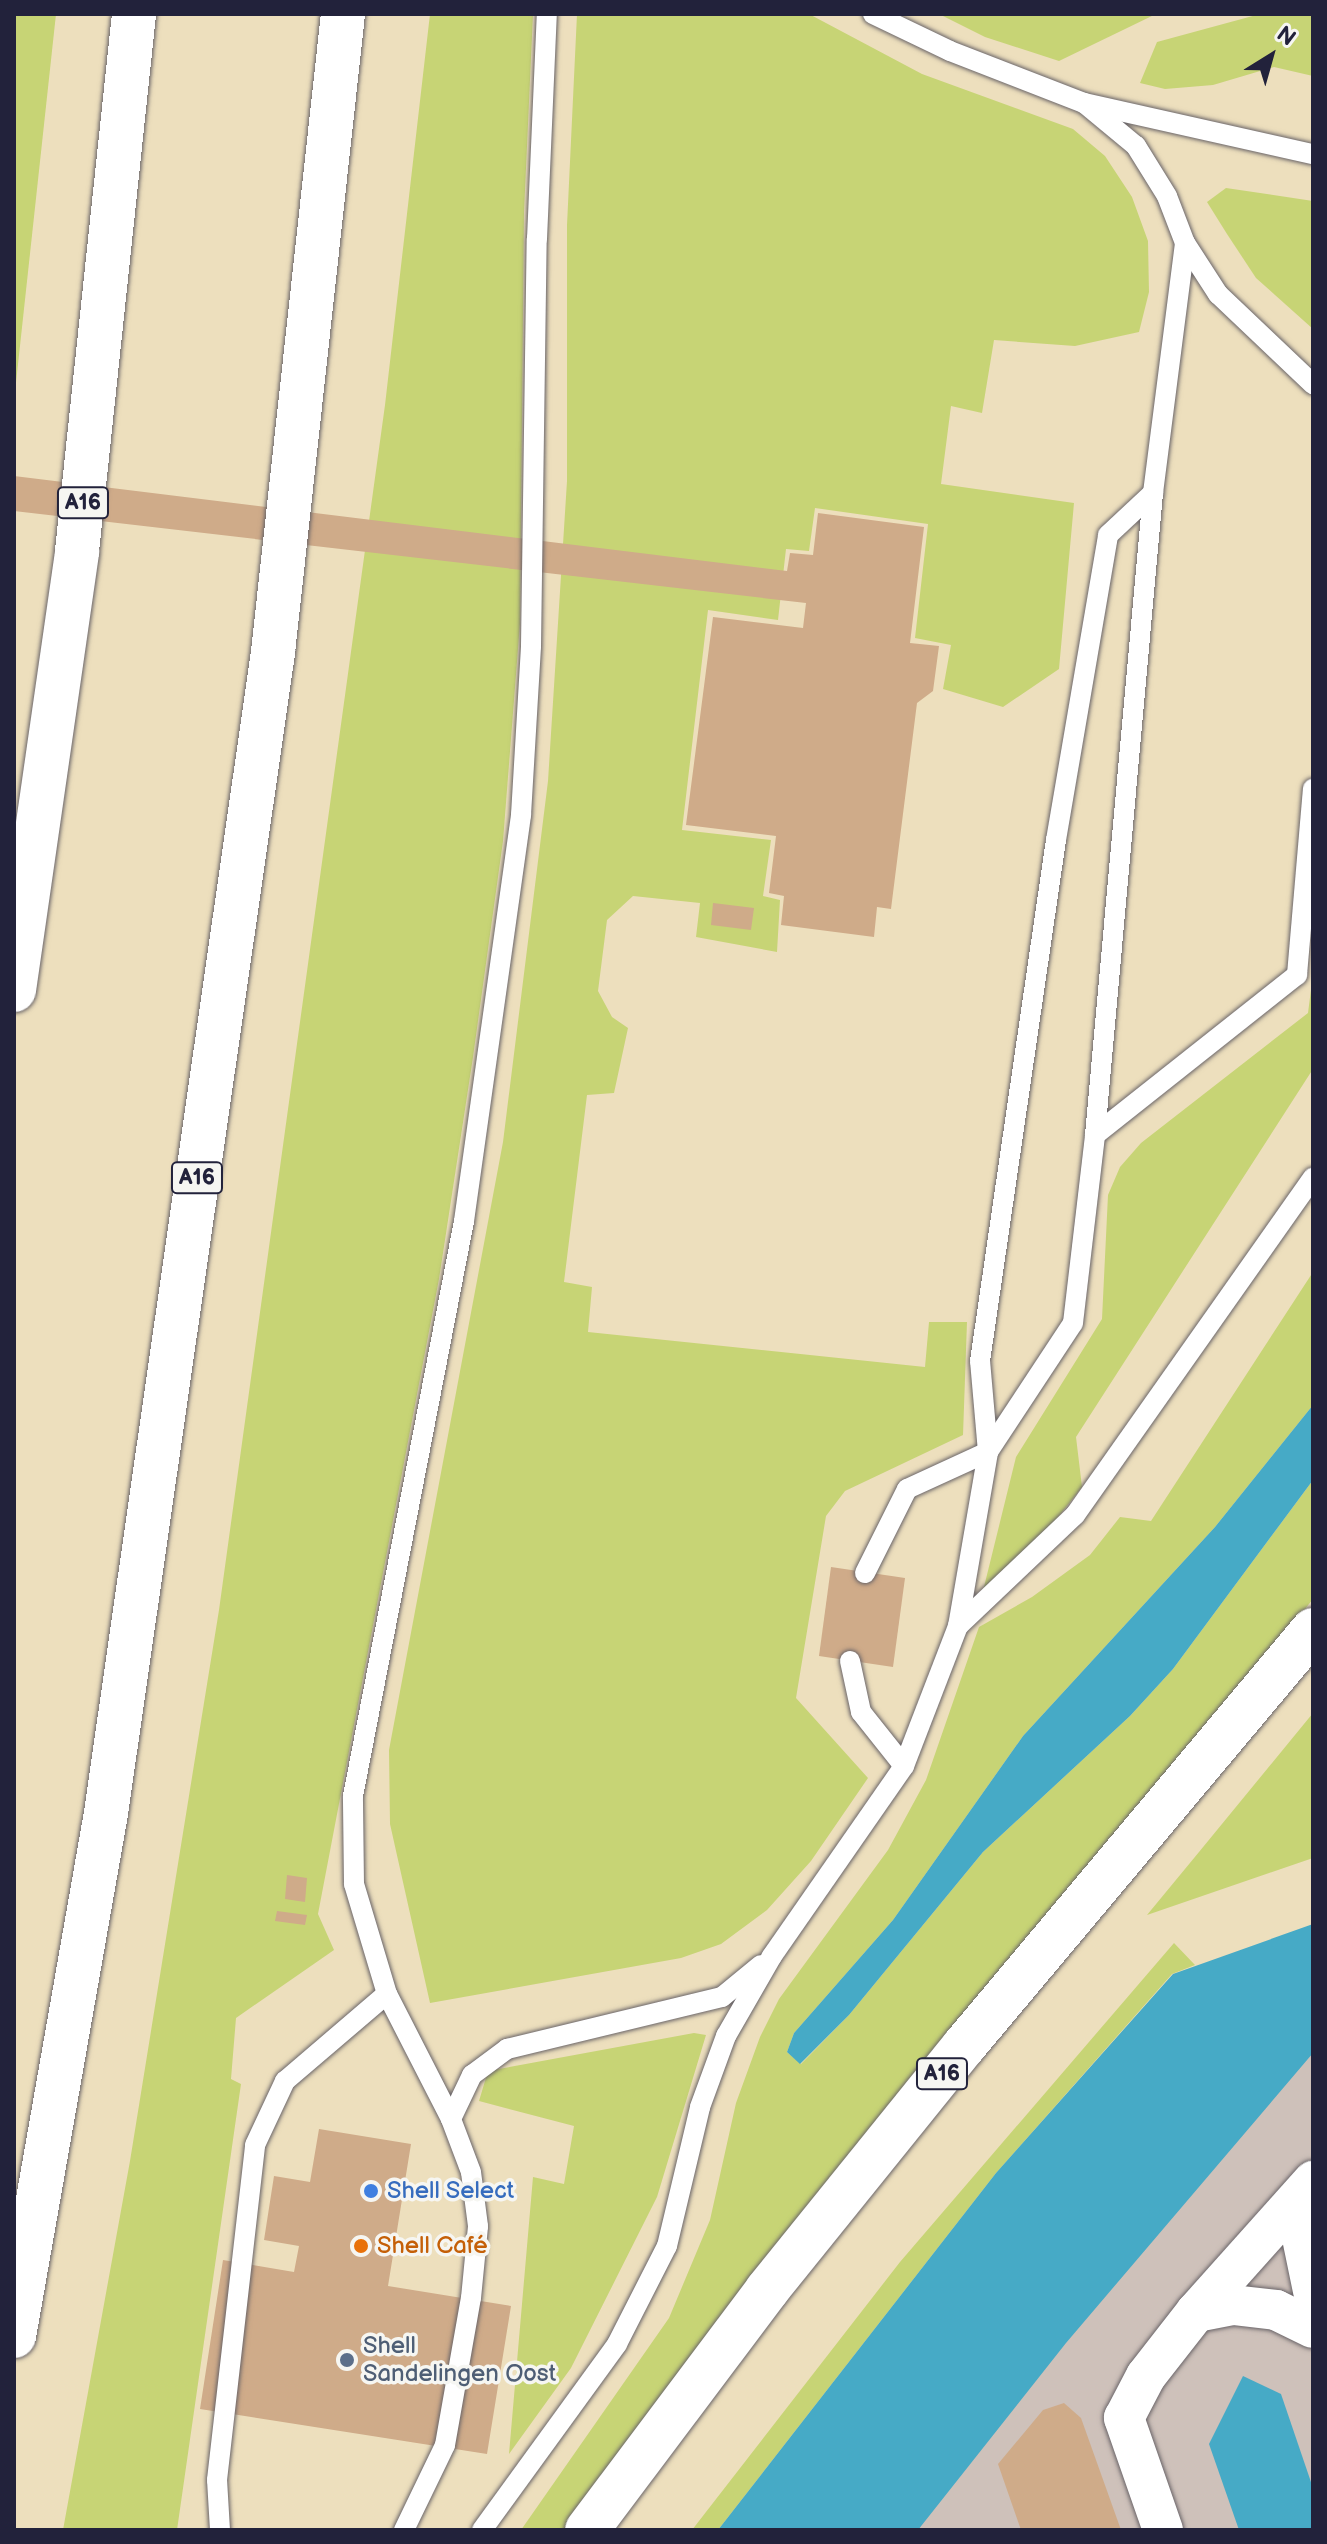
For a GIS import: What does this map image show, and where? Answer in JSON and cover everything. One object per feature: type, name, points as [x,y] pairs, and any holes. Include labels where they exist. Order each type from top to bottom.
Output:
[{"type":"highway","name":"A16","points":[[14,990],[77,551],[134,14]]},
{"type":"highway","name":"A16","points":[[14,2336],[106,1813],[273,652],[343,14]]},
{"type":"highway","name":"A16","points":[[587,2530],[767,2290],[925,2095],[1313,1630]]},
{"type":"street","points":[[1308,2187],[1300,2228],[1313,2291]]},
{"type":"street","points":[[1163,2530],[1124,2418],[1146,2376],[1196,2312],[1308,2187]]},
{"type":"street","points":[[1196,2312],[1233,2305],[1276,2310],[1313,2328]]},
{"type":"lane","points":[[404,2530],[445,2445],[471,2298],[478,2226],[471,2172],[451,2119],[387,1994],[354,1884],[353,1796],[464,1221],[521,815],[532,630],[537,239],[547,14]]},
{"type":"lane","points":[[873,14],[950,51],[1084,103],[1313,154]]},
{"type":"lane","points":[[1084,103],[1136,146],[1167,196],[1185,243],[1218,294],[1313,384]]},
{"type":"lane","points":[[865,1573],[907,1489],[988,1452],[1073,1323],[1095,1135],[1153,493],[1185,243]]},
{"type":"lane","points":[[482,2530],[617,2344],[660,2260],[688,2172],[700,2107],[726,2036],[772,1956],[904,1766],[958,1626],[988,1452],[980,1361],[1056,840],[1108,535],[1153,493]]},
{"type":"lane","points":[[1095,1135],[1297,975],[1313,789]]},
{"type":"lane","points":[[958,1626],[1075,1515],[1313,1178]]},
{"type":"lane","points":[[850,1661],[861,1712],[904,1766]]},
{"type":"lane","points":[[451,2119],[472,2075],[507,2049],[722,1997],[772,1956]]},
{"type":"lane","points":[[220,2530],[217,2480],[255,2145],[285,2081],[387,1994]]},
{"type":"shaded area","points":[[1313,1947],[1313,2530],[761,2530]]},
{"type":"green space","points":[[14,14],[56,14],[14,401]]},
{"type":"green space","points":[[430,14],[533,14],[524,212],[520,623],[503,841],[473,1057],[439,1279],[318,1914],[334,1950],[236,2018],[231,2079],[241,2084],[177,2530],[63,2530],[130,2161],[219,1610],[385,405]]},
{"type":"green space","points":[[577,14],[809,14],[922,74],[1073,129],[1105,156],[1132,197],[1148,241],[1149,292],[1139,332],[1075,346],[994,340],[982,413],[951,406],[941,484],[1074,503],[1059,669],[1003,707],[943,689],[951,645],[915,638],[928,524],[815,508],[809,551],[786,549],[778,620],[708,610],[682,830],[771,840],[763,896],[780,900],[777,952],[696,937],[700,903],[633,896],[607,920],[598,991],[612,1017],[628,1028],[614,1093],[587,1095],[564,1282],[592,1287],[588,1332],[925,1367],[929,1322],[967,1322],[963,1435],[845,1491],[826,1516],[796,1698],[868,1778],[811,1861],[767,1910],[721,1944],[681,1958],[430,2003],[390,1824],[389,1750],[503,1142],[548,781],[567,481],[567,225]]},
{"type":"green space","points":[[939,14],[1156,14],[1059,61],[985,37]]},
{"type":"green space","points":[[1260,14],[1313,14],[1313,76],[1274,67],[1213,85],[1165,89],[1140,83],[1157,42]]},
{"type":"green space","points":[[1226,188],[1313,201],[1313,329],[1256,278],[1207,202]]},
{"type":"green space","points":[[1313,974],[1313,1069],[1076,1437],[1082,1487],[1051,1526],[983,1591],[1016,1457],[1102,1319],[1108,1195],[1120,1167],[1141,1143],[1308,1013]]},
{"type":"green space","points":[[1313,1272],[1313,1405],[1215,1527],[1023,1736],[893,1920],[794,2033],[787,2052],[801,2064],[849,2015],[983,1852],[1130,1716],[1173,1669],[1313,1480],[1313,1599],[566,2530],[521,2530],[669,2318],[710,2220],[736,2103],[760,2037],[779,1999],[888,1850],[926,1780],[979,1627],[1032,1597],[1090,1555],[1120,1517],[1151,1521]]},
{"type":"green space","points":[[1313,1713],[1313,1858],[1147,1915],[1199,1852]]},
{"type":"green space","points":[[1174,1943],[1195,1965],[1172,1974],[996,2173],[718,2530],[692,2530],[900,2262]]},
{"type":"green space","points":[[694,2033],[706,2035],[657,2197],[571,2368],[509,2454],[533,2177],[564,2184],[574,2126],[479,2101],[488,2071]]},
{"type":"water","points":[[1313,1405],[1313,1480],[1173,1669],[1130,1716],[983,1852],[849,2015],[800,2064],[787,2052],[794,2033],[893,1920],[1023,1736],[1215,1527]]},
{"type":"water","points":[[1313,1924],[1313,2053],[1066,2343],[918,2530],[718,2530],[996,2173],[1173,1974]]},
{"type":"water","points":[[1243,2376],[1281,2394],[1313,2488],[1313,2530],[1239,2530],[1209,2444]]},
{"type":"building","points":[[14,476],[787,571],[790,553],[813,555],[818,513],[924,527],[910,643],[939,646],[933,691],[917,703],[891,909],[877,907],[874,937],[781,925],[784,896],[769,893],[776,836],[686,825],[713,617],[803,628],[806,603],[14,511]]},
{"type":"building","points":[[713,903],[754,908],[751,930],[711,925]]},
{"type":"building","points":[[831,1567],[905,1578],[893,1667],[819,1656]]},
{"type":"building","points":[[287,1875],[307,1878],[305,1902],[285,1899]]},
{"type":"building","points":[[277,1911],[307,1915],[305,1925],[275,1921]]},
{"type":"building","points":[[319,2129],[411,2144],[388,2286],[511,2306],[487,2454],[200,2409],[223,2260],[294,2272],[299,2246],[264,2240],[274,2176],[310,2182]]},
{"type":"building","points":[[1064,2403],[1081,2418],[1121,2530],[1021,2530],[998,2464],[1043,2410]]},
{"type":"place","name":"Shell Select","points":[[371,2191]]},
{"type":"place","name":"Shell Café","points":[[361,2246]]},
{"type":"place","name":"Shell Sandelingen Oost","points":[[347,2360]]}]
